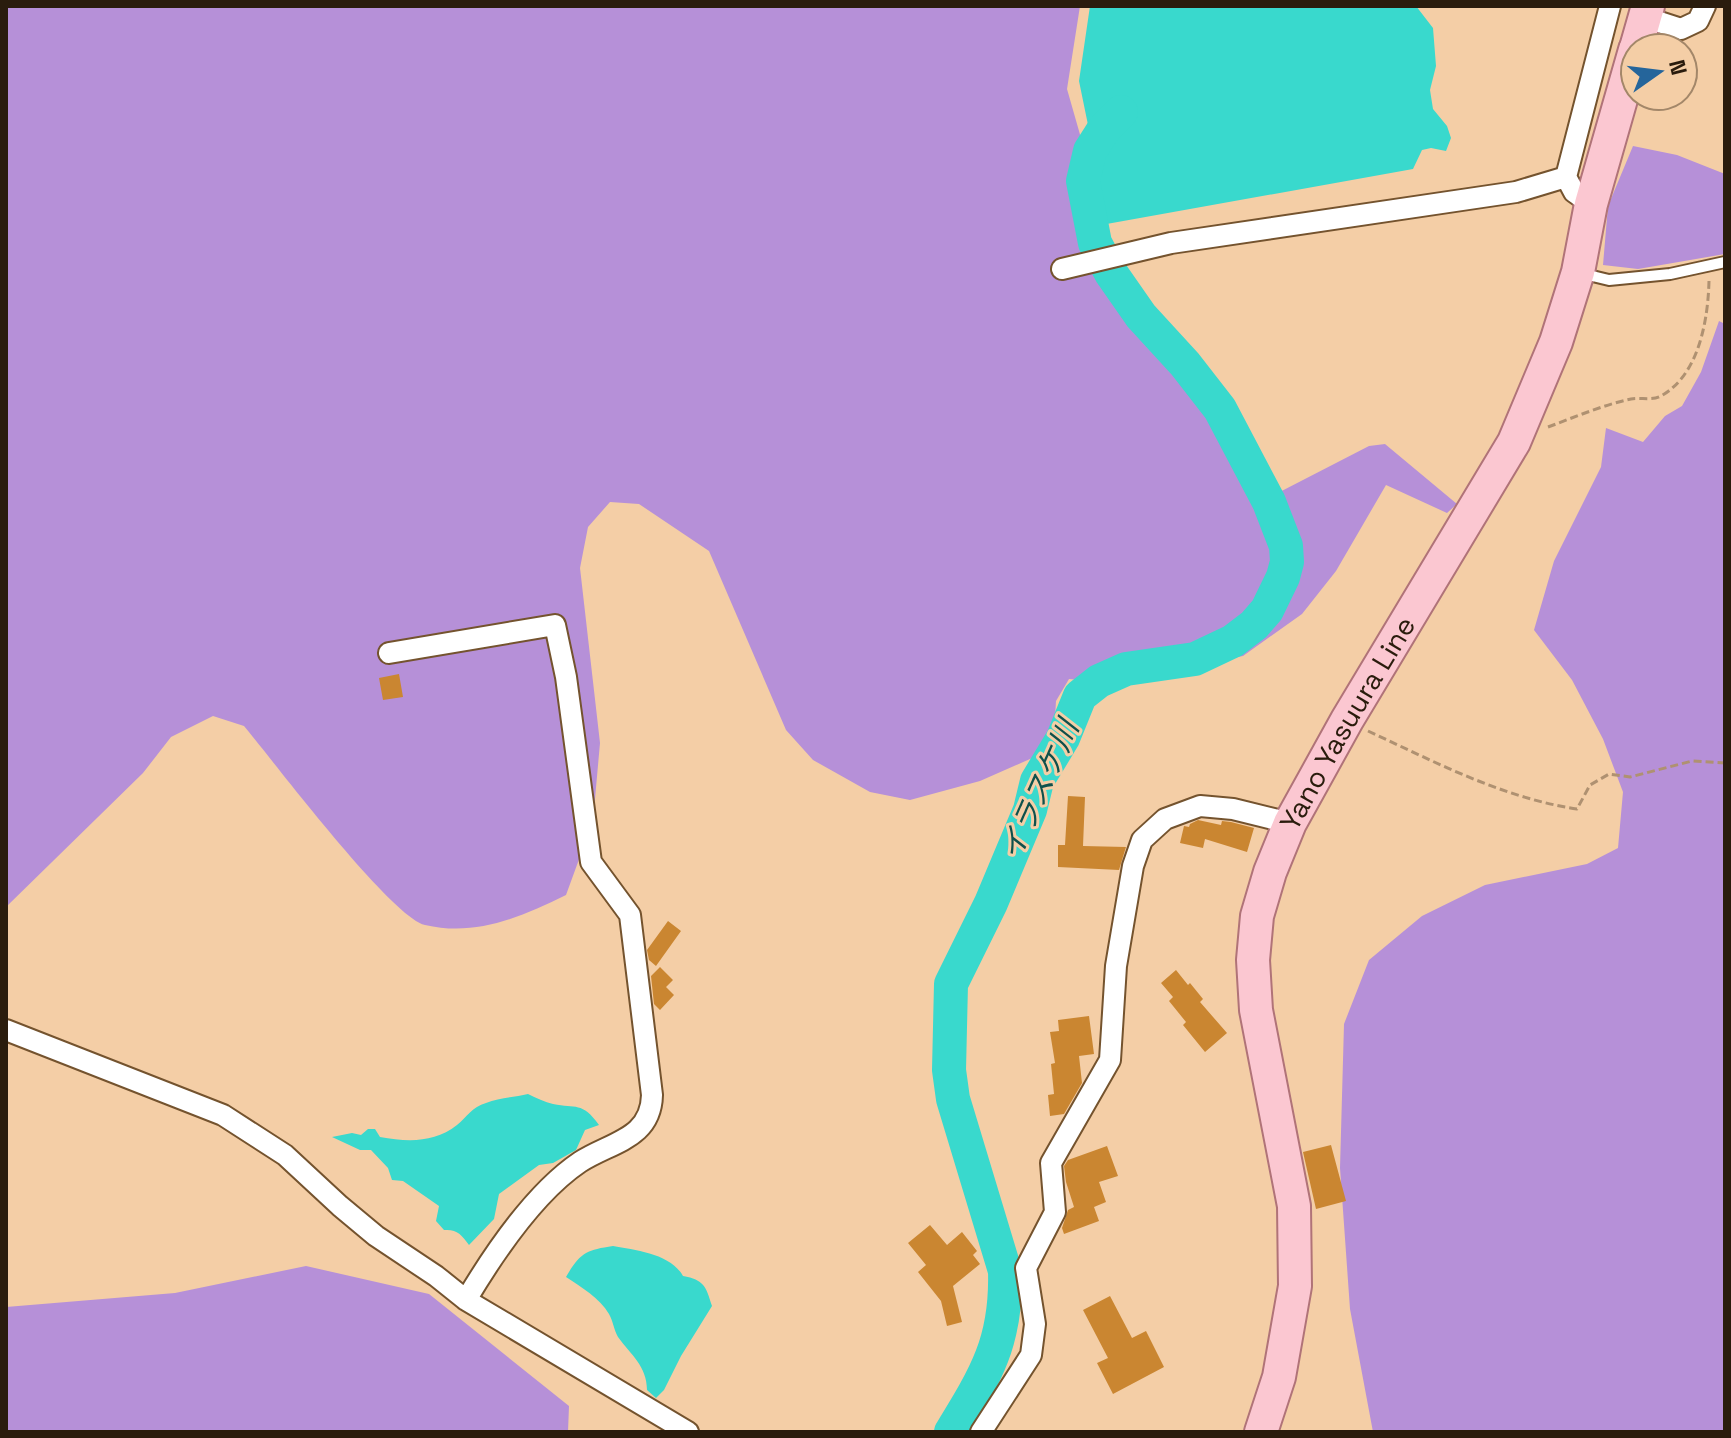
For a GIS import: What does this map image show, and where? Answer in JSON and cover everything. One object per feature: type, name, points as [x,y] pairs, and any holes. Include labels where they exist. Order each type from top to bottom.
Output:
[{"type":"main road","name":"Yano Yasuura Line","points":[[1640,32],[1646,12]]},
{"type":"main road","name":"Yano Yasuura Line","points":[[1261,1432],[1279,1377],[1295,1286],[1294,1206],[1256,1010],[1253,960],[1257,916],[1270,872],[1290,823],[1347,720],[1514,442],[1556,342],[1578,272],[1591,204],[1619,105]]},
{"type":"street","points":[[1591,204],[1574,192],[1566,177],[1610,6]]},
{"type":"street","points":[[1646,12],[1681,29],[1698,21],[1705,6]]},
{"type":"street","points":[[1062,269],[1171,243],[1516,192],[1566,177]]},
{"type":"street","points":[[389,653],[555,625],[566,677],[591,862],[630,915],[652,1095],[651,1111],[639,1128],[620,1143],[580,1162],[550,1188],[496,1249],[466,1300]]},
{"type":"street","points":[[981,1432],[1031,1355],[1035,1324],[1026,1268],[1055,1212],[1051,1163],[1110,1060],[1116,966],[1133,866],[1142,840],[1165,819],[1200,806],[1233,809],[1290,823]]},
{"type":"street","points":[[6,1030],[223,1115],[285,1155],[376,1236],[466,1300],[688,1432]]},
{"type":"lane","points":[[1578,272],[1609,280],[1670,274],[1725,262]]},
{"type":"path","points":[[1514,442],[1631,399],[1658,398],[1674,386],[1690,366],[1702,334],[1710,265]]},
{"type":"path","points":[[1347,720],[1445,767],[1554,805],[1577,809],[1590,785],[1609,774],[1630,777],[1692,761],[1725,763]]},
{"type":"shaded area","points":[[6,6],[1080,6],[1067,89],[1083,145],[1080,193],[1086,234],[1109,281],[1234,444],[1264,500],[1369,446],[1385,444],[1457,504],[1447,513],[1386,485],[1336,571],[1302,614],[1243,656],[1111,683],[1069,679],[1056,701],[1054,733],[1046,752],[980,781],[910,800],[870,792],[813,760],[786,730],[709,551],[639,504],[610,502],[588,527],[580,568],[600,743],[593,821],[566,895],[532,911],[480,927],[425,925],[409,916],[361,868],[244,726],[213,716],[171,737],[143,773],[6,907]]},
{"type":"shaded area","points":[[1633,146],[1677,155],[1725,174],[1725,254],[1638,269],[1603,265],[1608,206]]},
{"type":"shaded area","points":[[1719,321],[1725,324],[1725,1432],[1373,1432],[1350,1309],[1340,1168],[1344,1024],[1369,960],[1422,916],[1485,885],[1587,864],[1618,848],[1623,792],[1603,739],[1572,680],[1534,630],[1554,561],[1601,467],[1606,428],[1643,442],[1665,416],[1682,406],[1701,372]]},
{"type":"shaded area","points":[[306,1266],[429,1294],[569,1406],[568,1432],[6,1432],[6,1307],[175,1293]]},
{"type":"water","points":[[1090,6],[1416,6],[1433,28],[1436,66],[1430,90],[1433,109],[1447,126],[1451,138],[1446,151],[1422,150],[1413,169],[1101,225],[1095,159],[1079,81]]},
{"type":"water","points":[[528,1094],[553,1104],[583,1109],[599,1125],[585,1130],[576,1150],[553,1163],[539,1165],[499,1194],[494,1219],[469,1245],[458,1233],[444,1230],[436,1221],[439,1206],[403,1181],[392,1180],[388,1168],[371,1150],[360,1150],[332,1137],[352,1133],[361,1135],[368,1129],[375,1129],[380,1137],[401,1140],[430,1138],[448,1131],[481,1105]]},
{"type":"water","points":[[613,1246],[662,1258],[683,1276],[703,1285],[712,1306],[664,1390],[656,1398],[647,1390],[641,1367],[618,1337],[605,1308],[590,1293],[566,1277],[585,1254]]},
{"type":"building","points":[[399,674],[403,697],[383,700],[379,678]]},
{"type":"building","points":[[1068,796],[1085,797],[1083,846],[1126,847],[1119,870],[1058,867],[1058,845],[1065,845]]},
{"type":"building","points":[[1198,820],[1221,825],[1222,821],[1231,822],[1254,828],[1247,852],[1205,839],[1203,848],[1180,843],[1184,826],[1189,827]]},
{"type":"building","points":[[668,921],[681,931],[656,966],[649,960],[647,950]]},
{"type":"building","points":[[660,967],[673,980],[666,987],[674,995],[660,1010],[654,1004],[651,976]]},
{"type":"building","points":[[1176,970],[1203,999],[1200,1002],[1227,1033],[1205,1052],[1183,1025],[1186,1022],[1169,1001],[1173,997],[1161,983]]},
{"type":"building","points":[[1089,1016],[1094,1054],[1079,1056],[1082,1083],[1064,1114],[1050,1116],[1048,1095],[1054,1094],[1051,1064],[1055,1063],[1050,1032],[1059,1031],[1058,1020]]},
{"type":"building","points":[[1331,1145],[1346,1201],[1316,1209],[1303,1152]]},
{"type":"building","points":[[1107,1146],[1118,1176],[1099,1182],[1106,1202],[1094,1207],[1099,1221],[1064,1234],[1062,1228],[1068,1210],[1074,1207],[1064,1166],[1068,1160]]},
{"type":"building","points":[[930,1225],[947,1245],[962,1232],[977,1251],[973,1255],[980,1264],[953,1286],[962,1322],[947,1326],[941,1301],[918,1272],[926,1265],[908,1243]]},
{"type":"building","points":[[1110,1296],[1132,1338],[1146,1331],[1164,1367],[1113,1394],[1097,1363],[1108,1358],[1083,1310]]},
{"type":"waterway","name":"イラスケ川","points":[[951,1432],[992,1356],[1005,1296],[1005,1271],[953,1099],[949,1070],[951,984],[991,903],[1030,810],[1037,781],[1063,738],[1080,696],[1099,681],[1126,669],[1195,659],[1233,641],[1267,610],[1287,562],[1286,546],[1269,502],[1220,409],[1185,364],[1141,316],[1111,273],[1095,243],[1083,181],[1090,151],[1104,129],[1121,112]]}]
